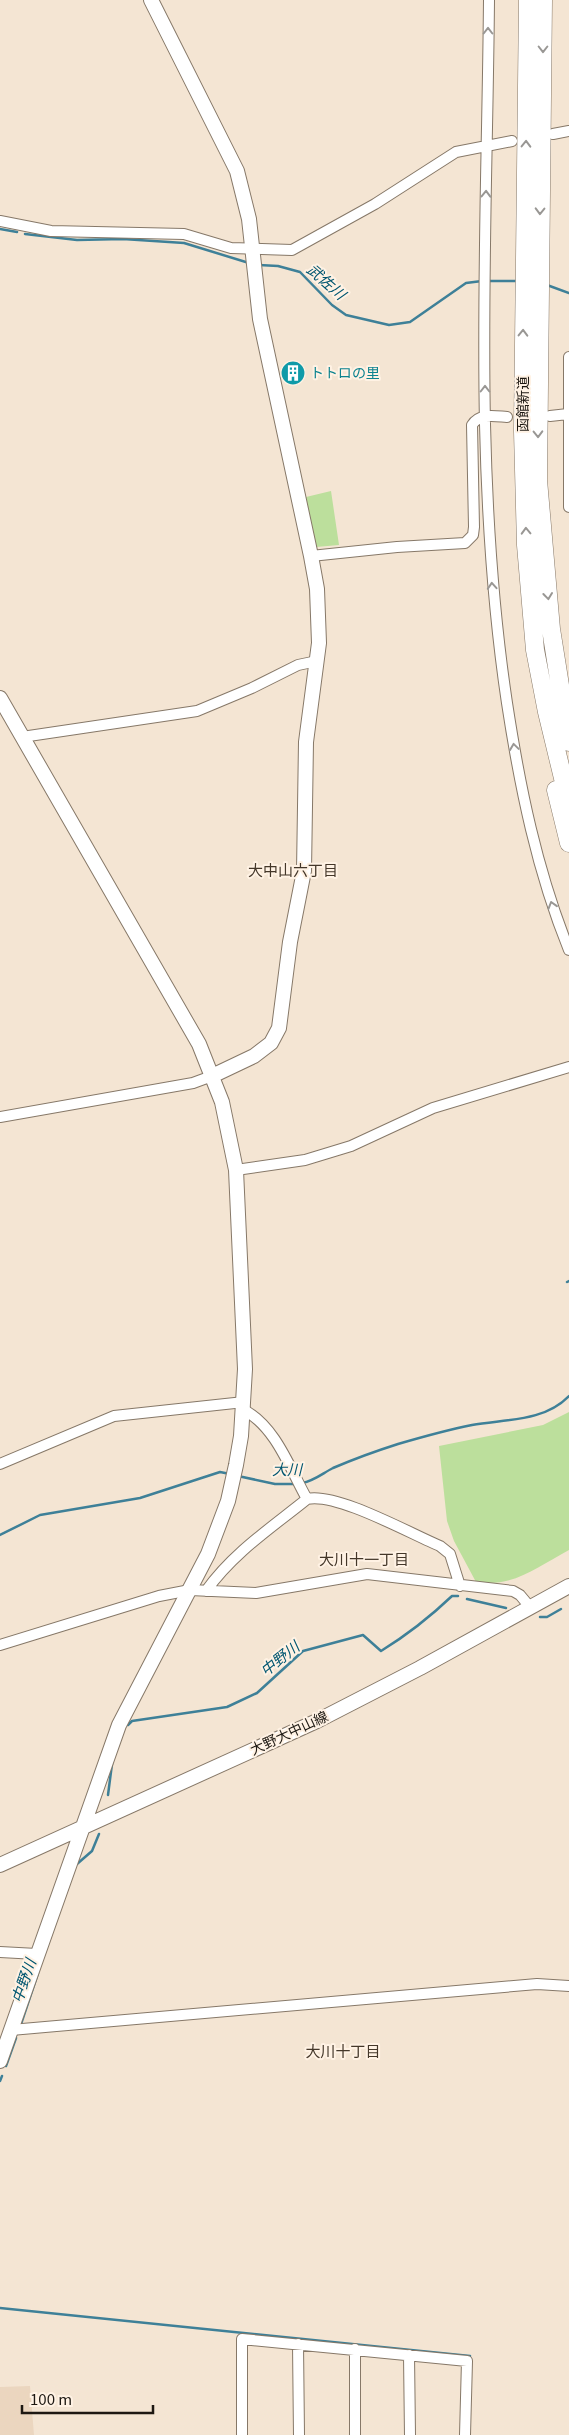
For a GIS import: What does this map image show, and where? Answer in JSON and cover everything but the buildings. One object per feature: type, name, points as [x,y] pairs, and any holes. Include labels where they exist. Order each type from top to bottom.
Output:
[{"type":"highway","name":"函館新道","points":[[528,0],[532,297],[539,488],[551,629],[569,742]]},
{"type":"highway","name":"函館新道","points":[[532,264],[543,0]]},
{"type":"highway","name":"函館新道","points":[[532,297],[524,478],[535,650],[547,712],[569,803]]},
{"type":"highway","points":[[535,650],[553,777],[569,843]]},
{"type":"street","points":[[0,1117],[193,1083],[254,1056],[271,1043],[279,1028],[290,942],[304,871],[306,742],[319,643],[317,589],[312,556],[260,319],[249,219],[237,171],[151,0]]},
{"type":"street","points":[[488,0],[484,284],[485,416],[486,484],[494,612],[518,778],[533,842],[558,922],[569,950]]},
{"type":"street","points":[[552,134],[569,131]]},
{"type":"street","points":[[0,221],[52,231],[184,234],[231,248],[252,259],[292,250],[375,204],[456,152],[512,141]]},
{"type":"street","points":[[569,357],[569,508]]},
{"type":"street","points":[[550,416],[568,414]]},
{"type":"street","points":[[312,556],[397,547],[465,543],[470,540],[474,527],[472,425],[476,419],[485,416],[507,417]]},
{"type":"street","points":[[22,737],[197,711],[252,688],[298,665],[317,661]]},
{"type":"street","points":[[0,698],[199,1044],[222,1102],[236,1170],[242,1268],[245,1369],[244,1406],[236,1465],[220,1523],[190,1590],[119,1725],[0,2061]]},
{"type":"street","points":[[236,1170],[305,1160],[351,1146],[433,1108],[569,1067]]},
{"type":"street","points":[[0,1464],[114,1416],[244,1406],[266,1428],[298,1479],[307,1499]]},
{"type":"street","points":[[206,1591],[227,1565],[246,1547],[307,1499],[316,1497],[330,1499],[440,1546],[450,1554],[460,1586]]},
{"type":"street","points":[[0,1644],[159,1596],[190,1590],[256,1593],[367,1574],[409,1577],[460,1586],[513,1591],[520,1595],[530,1607]]},
{"type":"street","name":"大野大中山線","points":[[0,1865],[317,1722],[569,1586]]},
{"type":"street","points":[[0,1952],[37,1954]]},
{"type":"street","points":[[11,2030],[537,1984],[569,1986]]},
{"type":"street","points":[[242,2435],[242,2339],[467,2361],[465,2435]]},
{"type":"street","points":[[298,2344],[299,2435]]},
{"type":"street","points":[[354,2350],[355,2435]]},
{"type":"street","points":[[410,2355],[410,2435]]},
{"type":"shaded area","points":[[30,2386],[34,2435],[0,2435],[0,2387]]},
{"type":"green space","points":[[331,491],[339,545],[316,547],[306,497]]},
{"type":"green space","points":[[569,1412],[569,1550],[524,1575],[513,1579],[502,1582],[476,1582],[454,1541],[447,1521],[439,1446],[543,1425]]},
{"type":"waterway","name":"武佐川","points":[[0,229],[17,232]]},
{"type":"waterway","name":"武佐川","points":[[25,234],[77,240],[123,239],[184,243],[249,263]]},
{"type":"waterway","name":"武佐川","points":[[259,265],[278,266],[300,272],[332,305],[346,315],[389,325],[410,322],[466,283],[482,281]]},
{"type":"waterway","name":"武佐川","points":[[487,281],[519,281]]},
{"type":"waterway","name":"武佐川","points":[[547,285],[569,293]]},
{"type":"waterway","name":"大川","points":[[302,1483],[314,1479],[333,1468],[398,1444],[463,1427],[536,1415],[548,1411],[569,1396]]},
{"type":"waterway","name":"大川","points":[[0,1535],[40,1515],[140,1498],[220,1472],[230,1474]]},
{"type":"waterway","name":"大川","points":[[238,1476],[275,1484],[297,1484]]},
{"type":"waterway","name":"中野川","points":[[128,1725],[132,1721],[227,1707],[257,1693],[303,1651],[363,1635],[381,1651],[400,1639],[452,1596],[458,1596]]},
{"type":"waterway","name":"中野川","points":[[467,1599],[506,1608]]},
{"type":"waterway","name":"中野川","points":[[540,1617],[547,1617],[561,1609]]},
{"type":"waterway","name":"中野川","points":[[108,1795],[112,1764]]},
{"type":"waterway","name":"中野川","points":[[77,1864],[92,1851],[99,1834]]},
{"type":"waterway","name":"中野川","points":[[21,2024],[38,1973]]},
{"type":"waterway","name":"中野川","points":[[6,2066],[16,2038]]},
{"type":"waterway","name":"中野川","points":[[0,2081],[2,2076]]},
{"type":"waterway","points":[[0,2308],[470,2356]]},
{"type":"place","name":"トトロの里","points":[[293,373]]},
{"type":"district","name":"大中山六丁目","points":[[293,871]]},
{"type":"district","name":"大川十一丁目","points":[[364,1560]]},
{"type":"district","name":"大川十丁目","points":[[343,2052]]}]
